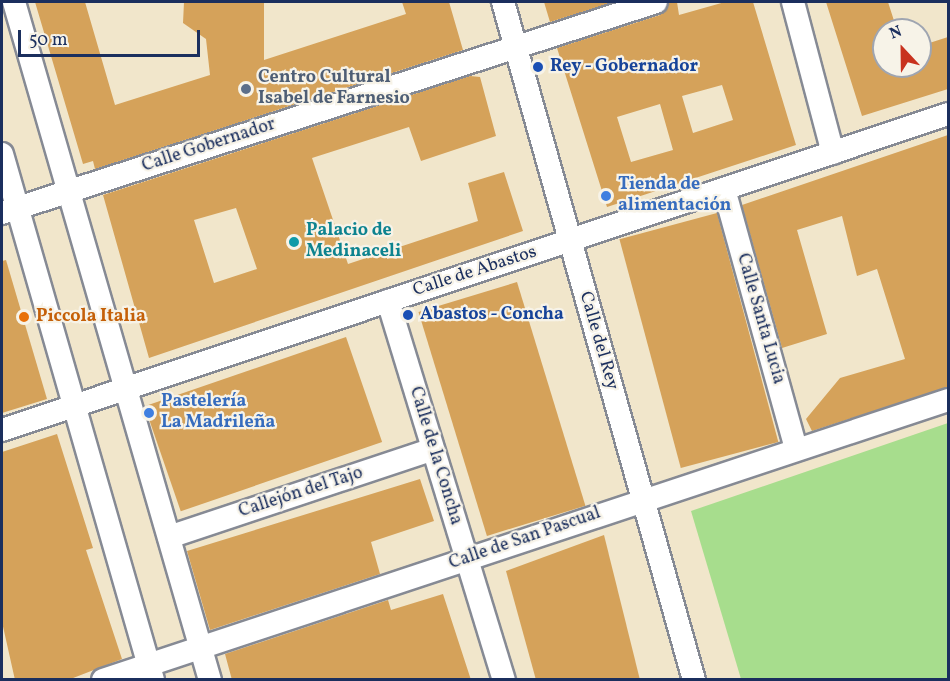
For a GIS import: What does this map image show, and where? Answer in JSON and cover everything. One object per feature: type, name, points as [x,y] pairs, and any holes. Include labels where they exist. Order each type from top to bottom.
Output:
[{"type":"street","points":[[14,2],[210,680]]},
{"type":"street","name":"Calle del Rey","points":[[503,2],[694,680]]},
{"type":"street","name":"Calle Gobernador","points":[[9,210],[656,2]]},
{"type":"street","points":[[793,2],[833,153]]},
{"type":"street","name":"Calle de Abastos","points":[[2,430],[948,114]]},
{"type":"street","points":[[2,154],[9,210],[74,406],[151,672]]},
{"type":"street","name":"Calle Santa Lucia","points":[[724,189],[796,448]]},
{"type":"street","name":"Calle de la Concha","points":[[388,301],[504,680]]},
{"type":"street","name":"Calle de San Pascual","points":[[103,680],[151,672],[200,647],[796,448],[948,400]]},
{"type":"street","name":"Callejón del Tajo","points":[[169,537],[433,449]]},
{"type":"green space","points":[[948,423],[948,679],[741,679],[691,511]]},
{"type":"building","name":"Centro Cultural Isabel de Farnesio","points":[[35,2],[85,2],[115,105],[210,75],[206,39],[183,23],[184,2],[264,2],[264,60],[406,14],[402,2],[449,2],[463,50],[95,169],[93,161],[83,164]]},
{"type":"building","points":[[544,2],[614,2],[550,22]]},
{"type":"building","points":[[669,2],[677,2],[679,15],[725,2],[753,2],[796,145],[607,207],[557,48],[660,15]],"holes":[[[722,85],[733,120],[693,133],[682,96]],[[660,104],[673,150],[631,162],[617,117]]]},
{"type":"building","points":[[826,2],[888,2],[893,18],[872,18],[872,78],[932,78],[932,42],[948,37],[948,89],[862,116]]},
{"type":"building","name":"Palacio de Medinaceli","points":[[470,76],[480,77],[496,136],[421,161],[409,127],[312,158],[348,264],[478,221],[468,183],[504,172],[523,231],[149,358],[103,195]],"holes":[[[236,208],[257,269],[214,283],[194,220]]]},
{"type":"building","points":[[948,135],[948,387],[812,431],[806,419],[840,378],[905,359],[877,269],[857,276],[842,216],[797,230],[827,334],[782,348],[742,205]]},
{"type":"building","points":[[717,213],[778,442],[681,468],[619,239]]},
{"type":"building","points":[[6,260],[47,399],[2,413],[2,261]]},
{"type":"building","points":[[517,282],[585,506],[487,536],[419,312]]},
{"type":"building","points":[[346,337],[382,442],[181,511],[145,406]]},
{"type":"building","points":[[57,434],[93,548],[86,550],[122,659],[68,680],[15,680],[2,622],[2,452]]},
{"type":"building","points":[[420,479],[434,521],[371,542],[380,574],[210,630],[187,551]]},
{"type":"building","points":[[604,535],[640,680],[536,680],[506,571]]},
{"type":"building","points":[[443,594],[471,680],[232,680],[225,654],[388,600],[391,610]]},
{"type":"place","name":"Rey - Gobernador","points":[[538,67]]},
{"type":"place","name":"Centro Cultural Isabel de Farnesio","points":[[246,89]]},
{"type":"place","name":"Tienda de alimentación","points":[[606,196]]},
{"type":"place","name":"Palacio de Medinaceli","points":[[294,242]]},
{"type":"place","name":"Abastos - Concha","points":[[408,315]]},
{"type":"place","name":"Piccola Italia","points":[[24,317]]},
{"type":"place","name":"Pastelería La Madrileña","points":[[149,413]]}]
